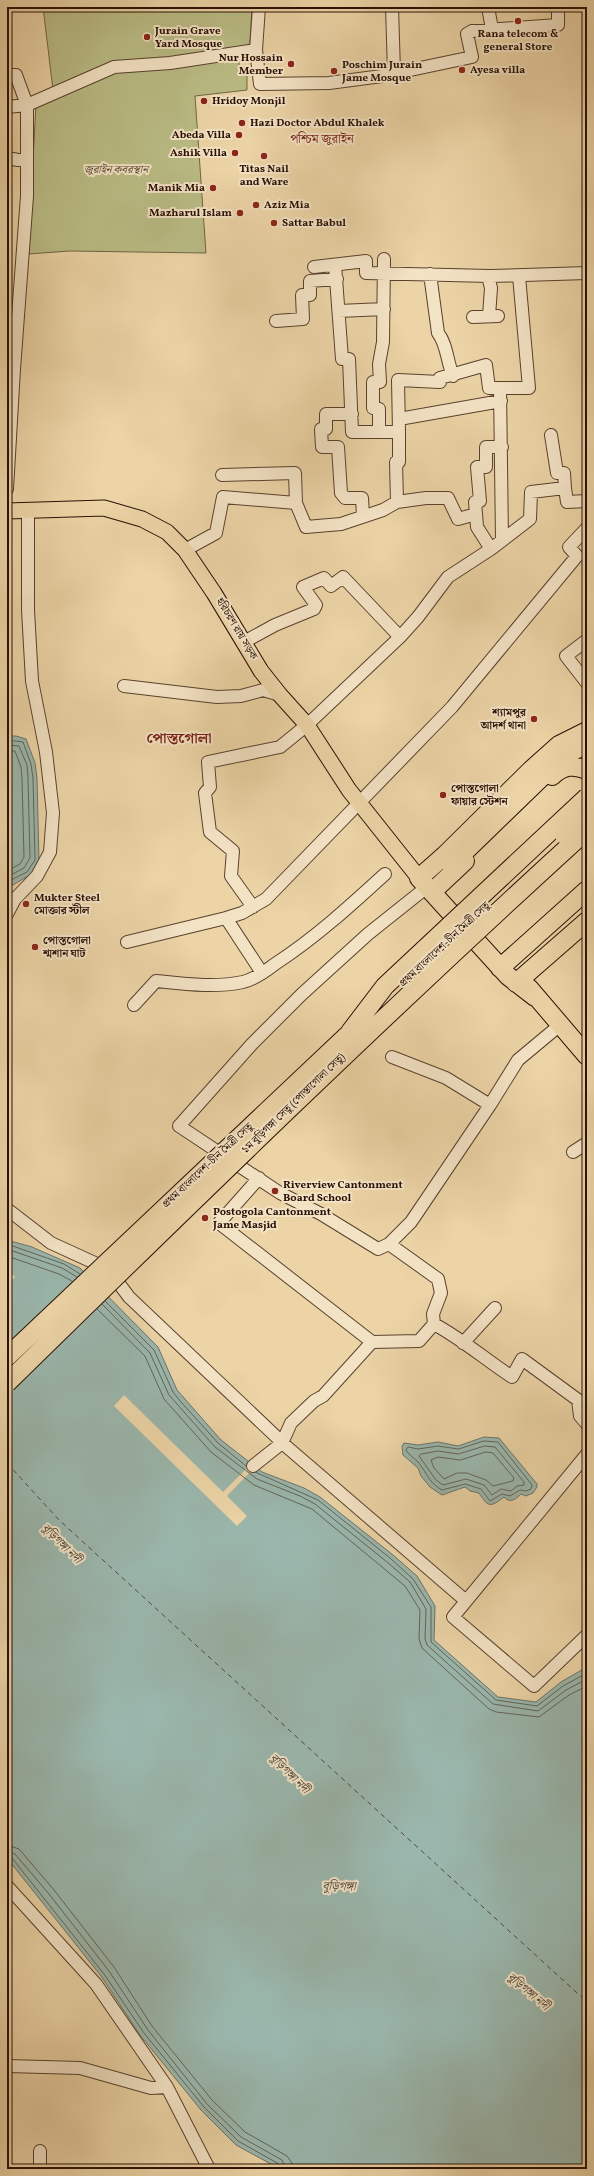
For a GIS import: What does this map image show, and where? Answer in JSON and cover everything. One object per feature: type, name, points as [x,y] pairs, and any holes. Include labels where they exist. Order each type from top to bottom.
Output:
[{"type":"highway","points":[[429,883],[446,855],[520,780],[559,745],[587,730]]},
{"type":"highway","points":[[429,883],[569,753],[587,744]]},
{"type":"highway","points":[[429,883],[558,771],[573,766],[587,770]]},
{"type":"highway","points":[[355,1037],[385,986],[587,797]]},
{"type":"highway","name":"প্রথম বাংলাদেশ-চীন মৈত্রী সেতু","points":[[7,1357],[355,1037],[587,814]]},
{"type":"highway","name":"১ম বুড়িগঙ্গা সেতু (পোস্তাগোলা সেতু)","points":[[7,1383],[355,1037],[587,830]]},
{"type":"highway","points":[[355,1037],[408,1012],[587,837]]},
{"type":"highway","points":[[429,883],[511,973],[535,997],[587,1056]]},
{"type":"highway","points":[[511,973],[587,890]]},
{"type":"highway","points":[[511,973],[587,902]]},
{"type":"highway","points":[[511,973],[587,921]]},
{"type":"main road","name":"হরিচরণ রায় সড়ক","points":[[7,512],[104,508],[121,511],[142,519],[167,532],[185,550],[261,671],[307,725],[349,790],[403,857],[429,883]]},
{"type":"street","points":[[259,7],[256,50],[260,84],[329,83],[382,76],[394,72],[472,57],[467,34],[472,31],[558,25],[558,7]]},
{"type":"street","points":[[392,7],[394,72]]},
{"type":"street","points":[[488,7],[492,29]]},
{"type":"street","points":[[7,107],[27,105],[114,67],[170,63],[256,50]]},
{"type":"street","points":[[7,75],[16,75],[27,105],[26,222],[10,368],[7,490]]},
{"type":"street","points":[[7,158],[26,160]]},
{"type":"street","points":[[379,432],[379,409],[373,408],[373,382],[380,382],[379,364],[383,342],[384,258]]},
{"type":"street","points":[[314,267],[366,261],[366,273],[488,276],[587,273]]},
{"type":"street","points":[[336,265],[342,359],[349,359],[352,432],[399,432]]},
{"type":"street","points":[[430,274],[438,333],[442,338],[453,376]]},
{"type":"street","points":[[473,317],[494,316],[488,276]]},
{"type":"street","points":[[397,502],[396,462],[399,462],[398,380],[440,382],[440,378],[453,376],[486,365],[489,388],[529,388],[519,276]]},
{"type":"street","points":[[276,321],[303,318],[302,295],[310,295],[310,281],[337,279]]},
{"type":"street","points":[[339,311],[384,309]]},
{"type":"street","points":[[500,388],[502,447],[502,540]]},
{"type":"street","points":[[399,419],[501,401]]},
{"type":"street","points":[[352,414],[326,414],[326,429],[321,429],[322,447],[338,446],[341,493],[345,498],[362,498],[363,516]]},
{"type":"street","points":[[551,435],[557,473],[564,473],[567,502],[587,501]]},
{"type":"street","points":[[491,548],[477,527],[475,502],[480,501],[477,467],[486,467],[486,447],[502,447]]},
{"type":"street","points":[[222,475],[295,473],[296,503],[306,527],[341,524],[383,510],[397,502],[426,498],[448,498],[458,519],[476,514]]},
{"type":"street","points":[[253,907],[231,876],[233,851],[210,832],[205,793],[210,787],[208,762],[280,747],[307,725],[400,637],[418,617],[448,577],[530,519],[531,492],[565,488]]},
{"type":"street","points":[[185,550],[216,533],[223,497],[296,503]]},
{"type":"street","points":[[7,914],[15,899],[37,876],[50,852],[53,813],[46,752],[32,681],[28,610],[28,511]]},
{"type":"street","points":[[127,942],[226,918],[266,900],[341,820],[361,803],[452,707],[578,556],[569,547],[587,528]]},
{"type":"street","points":[[244,642],[275,625],[314,609],[316,605],[303,588],[324,578],[331,586],[342,577],[400,637]]},
{"type":"street","points":[[587,640],[566,656],[587,684]]},
{"type":"street","points":[[124,686],[217,697],[241,696],[263,690],[280,695]]},
{"type":"street","points":[[134,1005],[156,982],[200,986],[245,982],[295,952],[331,923],[385,874]]},
{"type":"street","points":[[429,883],[368,934],[302,994],[252,1044],[180,1126],[280,1193],[321,1214],[378,1249],[390,1244],[411,1222],[490,1105],[518,1060],[560,1025]]},
{"type":"street","points":[[226,918],[262,973]]},
{"type":"street","points":[[392,1057],[446,1078],[490,1105]]},
{"type":"street","points":[[573,1152],[587,1143]]},
{"type":"street","points":[[259,1178],[219,1224],[372,1342],[419,1340],[434,1324],[433,1314],[441,1293],[438,1279],[390,1244]]},
{"type":"street","points":[[7,1209],[51,1243],[108,1269],[129,1297],[282,1443],[466,1601]]},
{"type":"street","points":[[463,1343],[495,1308]]},
{"type":"street","points":[[434,1324],[512,1377],[522,1359],[578,1400],[580,1416],[587,1424]]},
{"type":"street","points":[[253,1466],[282,1443],[291,1423],[314,1401],[323,1396],[372,1342]]},
{"type":"street","points":[[587,1454],[453,1617],[534,1686],[587,1634]]},
{"type":"street","points":[[7,1886],[96,1984],[167,2087],[209,2169]]},
{"type":"street","points":[[7,2066],[80,2068],[151,2088],[167,2087]]},
{"type":"street","points":[[40,2151],[40,2169]]},
{"type":"green space","name":"জুরাইন কবরস্থান","points":[[43,7],[252,7],[249,58],[239,58],[239,66],[247,67],[247,90],[195,96],[206,253],[70,251],[28,254],[36,104],[54,98]]},
{"type":"water","points":[[7,736],[16,736],[26,739],[35,763],[37,778],[39,862],[30,875],[11,886],[7,886]]},
{"type":"water","name":"বুড়িগঙ্গা","points":[[7,1240],[32,1247],[80,1268],[158,1347],[177,1390],[221,1440],[262,1472],[304,1488],[320,1497],[417,1576],[435,1606],[434,1640],[498,1697],[536,1702],[561,1682],[587,1667],[587,2169],[280,2169],[236,2145],[201,2110],[140,2035],[101,1976],[7,1858]]},
{"type":"water","points":[[484,1437],[499,1438],[537,1484],[537,1487],[533,1493],[526,1496],[521,1494],[515,1499],[511,1500],[504,1497],[492,1504],[487,1503],[479,1493],[470,1491],[465,1487],[442,1495],[430,1487],[421,1476],[418,1468],[403,1455],[402,1446],[404,1443],[418,1445],[438,1442],[458,1446]]},
{"type":"pier","points":[[7,1269],[15,1277],[8,1285],[7,1284]]},
{"type":"pier","points":[[124,1395],[223,1492],[251,1464],[255,1467],[227,1496],[247,1516],[237,1526],[114,1406]]},
{"type":"ferry route","points":[[7,1463],[59,1520],[587,2002]]},
{"type":"place","name":"Rana telecom & general Store","points":[[518,21]]},
{"type":"place","name":"Jurain Grave Yard Mosque","points":[[147,37]]},
{"type":"place","name":"Nur Hossain Member","points":[[291,64]]},
{"type":"place","name":"Ayesa villa","points":[[462,70]]},
{"type":"place","name":"Poschim Jurain Jame Mosque","points":[[334,71]]},
{"type":"place","name":"Hridoy Monjil","points":[[204,101]]},
{"type":"place","name":"Hazi Doctor Abdul Khalek","points":[[242,123]]},
{"type":"place","name":"Abeda Villa","points":[[239,135]]},
{"type":"place","name":"Ashik Villa","points":[[235,153]]},
{"type":"place","name":"Titas Nail and Ware","points":[[264,156]]},
{"type":"place","name":"Manik Mia","points":[[213,188]]},
{"type":"place","name":"Aziz Mia","points":[[256,205]]},
{"type":"place","name":"Mazharul Islam","points":[[240,213]]},
{"type":"place","name":"Sattar Babul","points":[[274,223]]},
{"type":"place","name":"শ্যামপুর আদর্শ থানা","points":[[534,719]]},
{"type":"place","name":"পোস্তগোলা ফায়ার স্টেশন","points":[[443,795]]},
{"type":"place","name":"Mukter Steel মোক্তার স্টীল","points":[[26,904]]},
{"type":"place","name":"পোস্তগোলা শ্মশান ঘাট","points":[[35,947]]},
{"type":"place","name":"Riverview Cantonment Board School","points":[[275,1191]]},
{"type":"place","name":"Postogola Cantonment Jame Masjid","points":[[205,1218]]},
{"type":"district","name":"পশ্চিম জুরাইন","points":[[322,140]]},
{"type":"district","name":"পোস্তগোলা","points":[[179,739]]},
{"type":"water label","name":"বুড়িগঙ্গা নদী","points":[[61,1544]]},
{"type":"water label","name":"বুড়িগঙ্গা নদী","points":[[289,1774]]},
{"type":"water label","name":"বুড়িগঙ্গা নদী","points":[[528,1992]]}]
